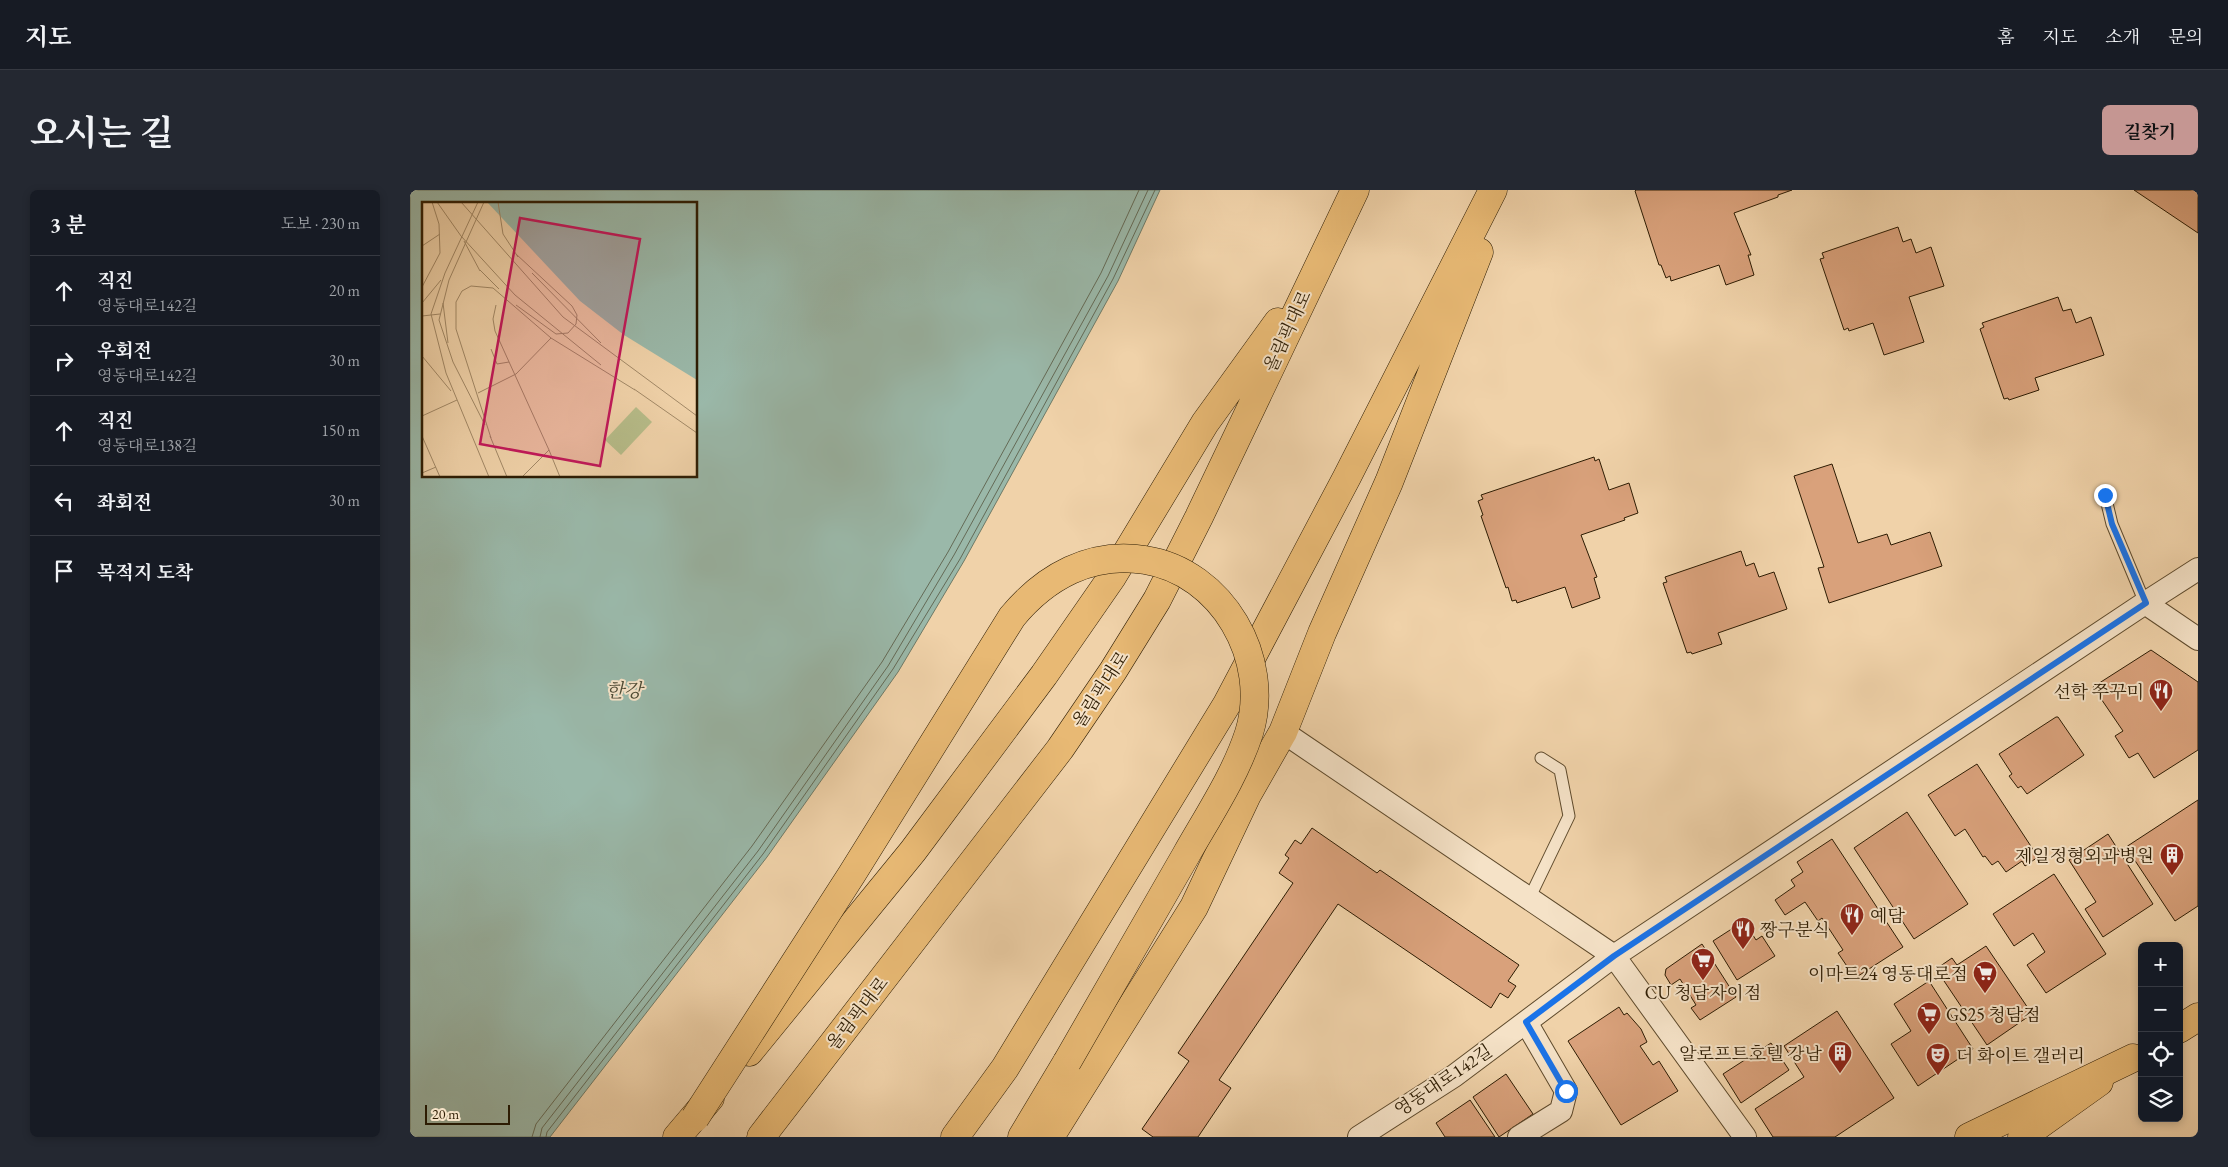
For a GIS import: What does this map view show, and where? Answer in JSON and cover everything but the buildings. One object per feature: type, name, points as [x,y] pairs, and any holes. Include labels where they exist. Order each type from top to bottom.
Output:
[{"type":"main road","name":"올림픽대로","points":[[761,1137],[1060,749],[1157,600],[1200,517],[1355,190]]},
{"type":"main road","points":[[955,1137],[1010,1059],[1227,704],[1347,477],[1493,190]]},
{"type":"main road","points":[[1050,1137],[1194,907],[1248,795],[1283,732],[1322,633],[1389,482],[1504,190]]},
{"type":"main road","points":[[686,1127],[913,851],[1044,676],[1106,585],[1205,423],[1318,266]]},
{"type":"main road","points":[[686,1127],[852,874],[1012,617],[1027,599],[1042,586],[1078,566],[1120,558],[1168,565],[1191,578],[1210,593],[1227,611],[1240,630],[1249,652],[1253,676],[1254,704],[1249,732],[1223,790],[1022,1137]]},
{"type":"main road","points":[[2183,1026],[2198,1016]]},
{"type":"main road","points":[[1969,1137],[2138,1056]]},
{"type":"main road","points":[[2022,1137],[2138,1056]]},
{"type":"street","name":"영동대로142길","points":[[1359,1137],[1454,1076],[1614,956],[2198,569]]},
{"type":"street","points":[[2146,603],[2198,639]]},
{"type":"street","points":[[1283,732],[1614,956],[1745,1137]]},
{"type":"street","points":[[1519,1137],[1561,1111],[1566,1091],[1526,1022]]},
{"type":"lane","points":[[2105,495],[2112,524],[2146,603]]},
{"type":"lane","points":[[1529,898],[1569,816],[1560,770],[1541,758]]},
{"type":"water","name":"한강","points":[[410,190],[1160,190],[1118,281],[964,561],[898,672],[767,857],[550,1137],[410,1137]]},
{"type":"place","name":"선학 쭈꾸미","points":[[2161,712]]},
{"type":"place","name":"제일정형외과병원","points":[[2172,876]]},
{"type":"place","name":"예담","points":[[1852,936]]},
{"type":"place","name":"짱구분식","points":[[1743,950]]},
{"type":"place","name":"CU 청담자이점","points":[[1703,981]]},
{"type":"place","name":"이마트24 영동대로점","points":[[1985,994]]},
{"type":"place","name":"GS25 청담점","points":[[1929,1035]]},
{"type":"place","name":"알로프트호텔 강남","points":[[1840,1074]]},
{"type":"place","name":"더 화이트 갤러리","points":[[1938,1076]]},
{"type":"route","points":[[1566,1091],[1526,1022],[1614,956],[2146,603],[2112,524],[2105,495]]}]
